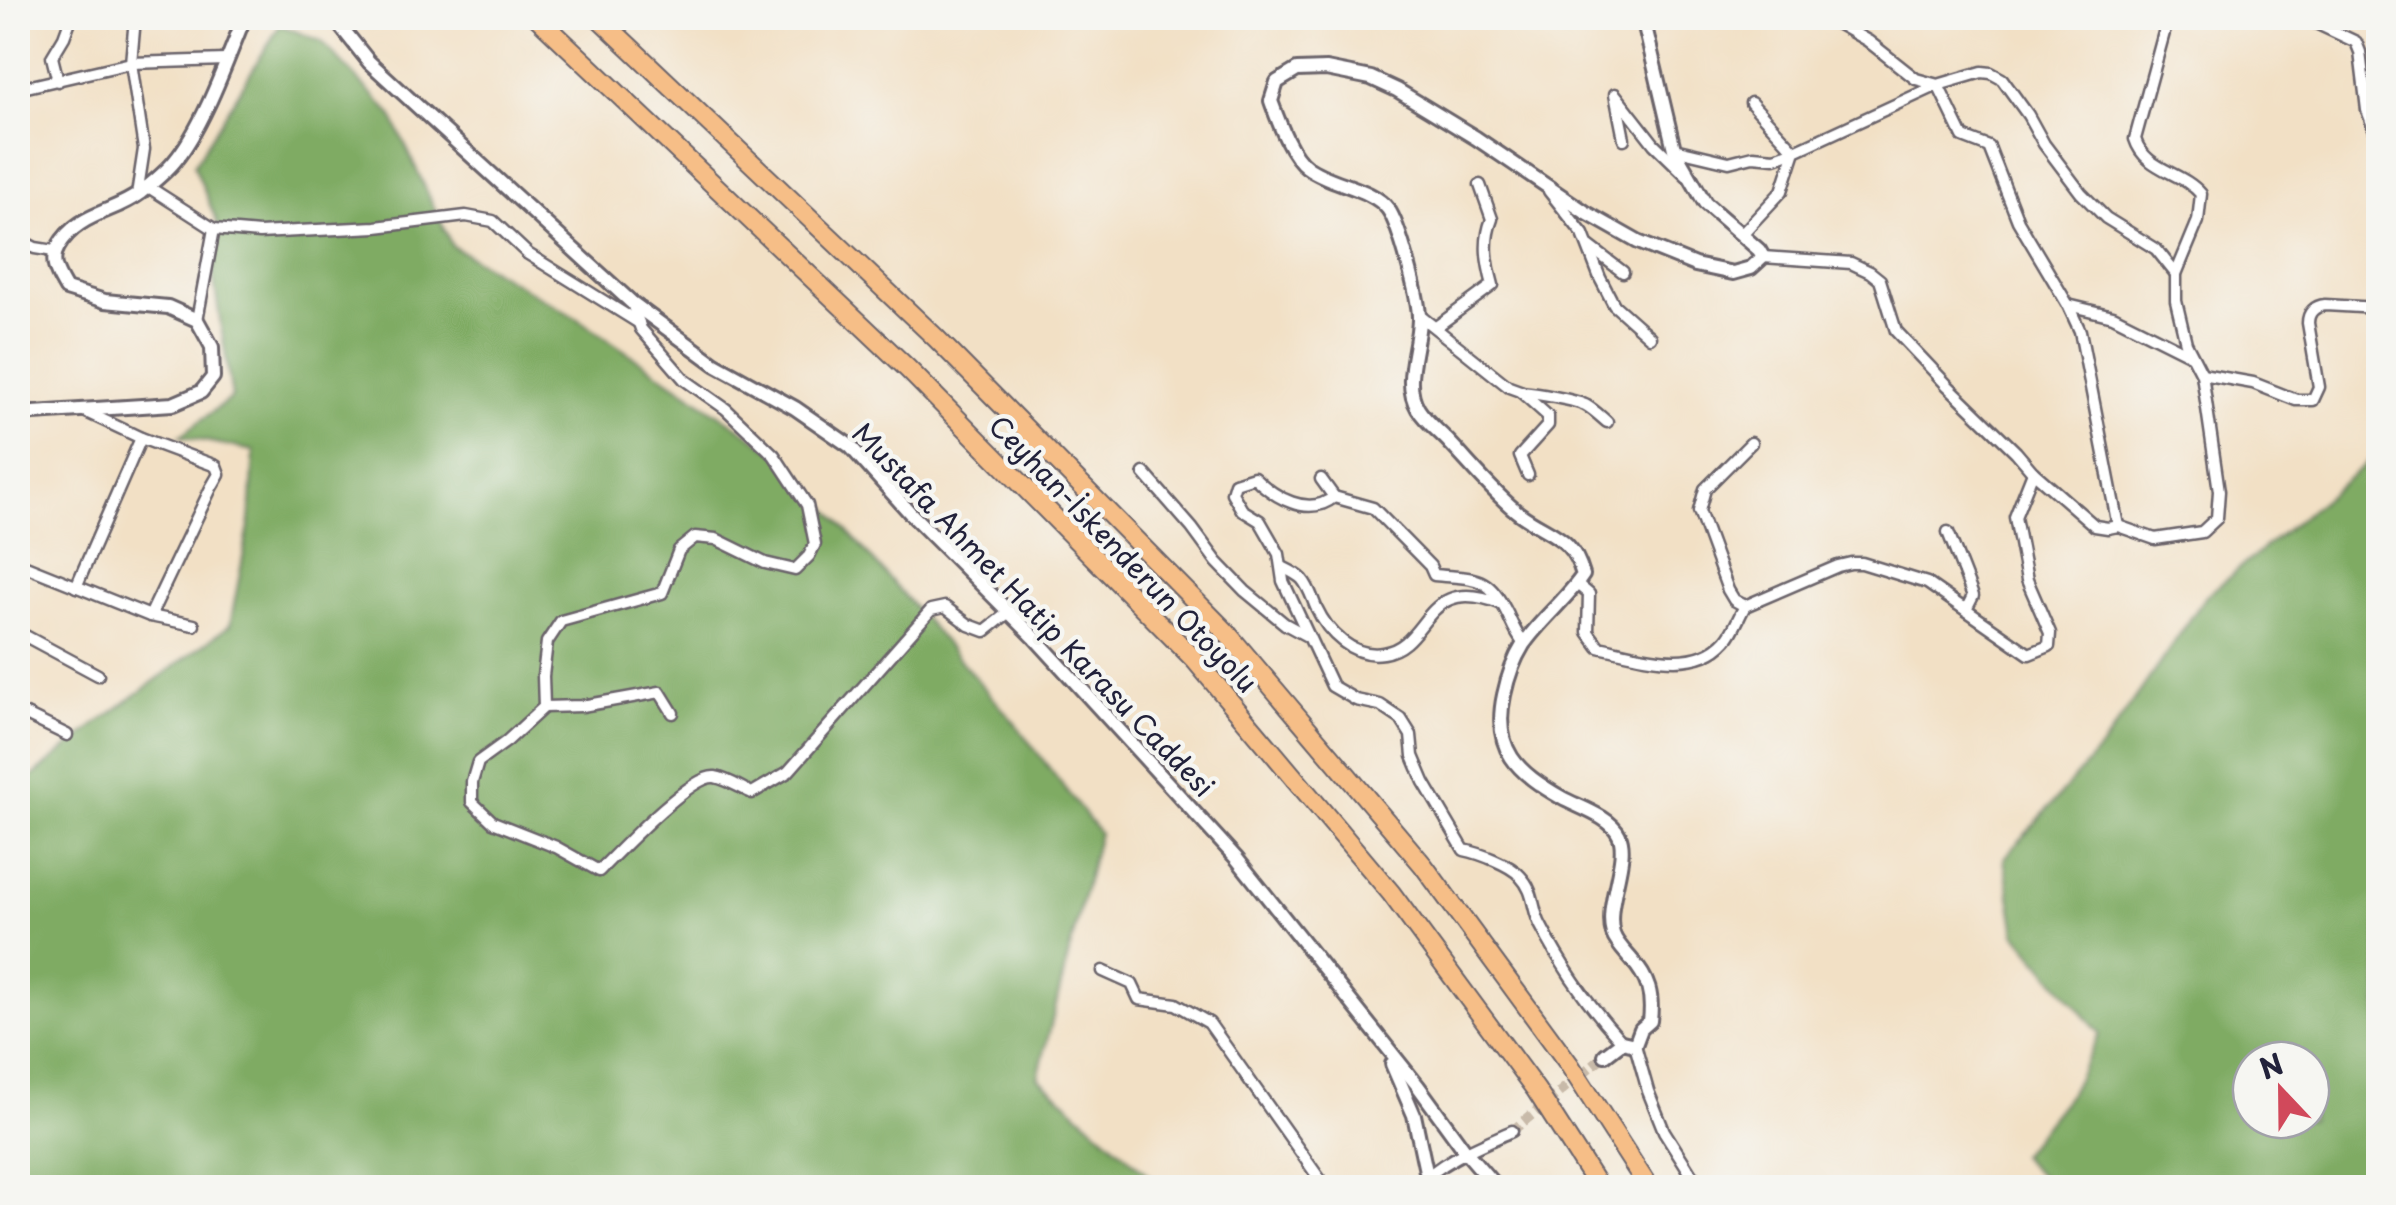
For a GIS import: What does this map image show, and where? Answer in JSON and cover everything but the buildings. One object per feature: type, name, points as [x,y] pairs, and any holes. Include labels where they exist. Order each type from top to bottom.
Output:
[{"type":"highway","name":"Ceyhan-İskenderun Otoyolu","points":[[538,18],[908,369],[1195,660],[1391,892],[1536,1090],[1600,1188]]},
{"type":"highway","name":"Ceyhan-İskenderun Otoyolu","points":[[599,18],[936,338],[1225,630],[1423,866],[1569,1064],[1648,1188]]},
{"type":"street","points":[[58,81],[52,57],[71,18]]},
{"type":"street","points":[[136,18],[131,63],[144,149],[142,191]]},
{"type":"street","points":[[198,320],[168,307],[106,301],[66,288],[54,270],[54,252],[64,237],[94,214],[142,191],[174,162],[202,120],[244,18]]},
{"type":"street","name":"Mustafa Ahmet Hatip Karasu Caddesi","points":[[334,18],[369,62],[631,302],[714,364],[795,408],[850,446],[912,515],[1034,637],[1237,859],[1497,1188]]},
{"type":"street","points":[[1643,18],[1674,150],[1705,203],[1763,257],[1851,263],[1870,272],[1880,280],[1896,331],[2032,472],[2096,526],[2118,526],[2155,539],[2202,532],[2217,518],[2219,491],[2202,374],[2186,343],[2176,301],[2176,274],[2198,220],[2201,194],[2193,184],[2152,164],[2138,149],[2135,138],[2168,18]]},
{"type":"street","points":[[1828,18],[1868,41],[1916,79],[1938,85],[1962,137],[1989,147],[2018,220],[2080,330],[2118,526]]},
{"type":"street","points":[[2305,18],[2356,42],[2367,110],[2378,138]]},
{"type":"street","points":[[18,88],[131,63],[226,60]]},
{"type":"street","points":[[1605,1055],[1628,1044],[1650,1022],[1652,1006],[1644,974],[1613,933],[1612,911],[1622,846],[1619,833],[1521,770],[1508,750],[1499,716],[1509,671],[1524,644],[1584,575],[1578,556],[1561,539],[1518,513],[1418,410],[1409,385],[1420,316],[1406,257],[1388,209],[1371,195],[1332,182],[1304,166],[1282,130],[1271,101],[1278,82],[1298,70],[1326,69],[1371,78],[1476,138],[1585,212],[1638,242],[1695,265],[1732,274],[1751,268],[1763,257]]},
{"type":"street","points":[[1674,150],[1729,162],[1753,156],[1776,158],[1938,85],[1990,73],[2002,80],[2081,193],[2106,218],[2156,249],[2176,274]]},
{"type":"street","points":[[1624,139],[1615,94],[1654,144],[1692,181]]},
{"type":"street","points":[[1751,102],[1795,151]]},
{"type":"street","points":[[1742,234],[1782,191],[1795,151]]},
{"type":"street","points":[[1436,327],[1494,286],[1486,243],[1492,220],[1480,185]]},
{"type":"street","points":[[1545,186],[1584,234],[1614,305],[1650,337]]},
{"type":"street","points":[[142,191],[214,229],[260,233],[376,227],[466,216],[493,222],[528,254],[639,322]]},
{"type":"street","points":[[19,412],[173,404],[201,392],[213,377],[212,347],[198,320],[214,229]]},
{"type":"street","points":[[18,239],[54,252]]},
{"type":"street","points":[[1588,245],[1623,272]]},
{"type":"street","points":[[544,707],[547,642],[561,621],[662,593],[678,550],[696,537],[716,539],[765,562],[795,570],[815,544],[807,504],[774,455],[726,409],[685,380],[642,329],[631,302]]},
{"type":"street","points":[[2202,374],[2252,383],[2296,400],[2313,400],[2319,387],[2308,323],[2310,313],[2325,304],[2378,308]]},
{"type":"street","points":[[2068,305],[2113,316],[2192,356]]},
{"type":"street","points":[[1420,316],[1548,416],[1548,425],[1520,456],[1528,475]]},
{"type":"street","points":[[1520,392],[1576,400],[1607,422]]},
{"type":"street","points":[[80,410],[140,438],[216,466],[219,474],[150,616]]},
{"type":"street","points":[[76,587],[140,438]]},
{"type":"street","points":[[1745,606],[1734,600],[1728,590],[1698,512],[1705,489],[1751,442]]},
{"type":"street","points":[[1577,584],[1589,594],[1588,632],[1599,648],[1688,660],[1713,651],[1728,638],[1745,606],[1810,577],[1851,563],[1862,564],[1927,582],[2029,654],[2048,646],[2050,633],[2027,580],[2015,518],[2032,472]]},
{"type":"street","points":[[1144,473],[1245,592],[1285,624],[1310,637]]},
{"type":"street","points":[[1334,497],[1325,504],[1294,504],[1282,500],[1254,476],[1235,483],[1232,493],[1242,510],[1260,522],[1279,554],[1283,581],[1332,686],[1356,700],[1380,705],[1401,719],[1411,735],[1413,756],[1424,782],[1464,850],[1517,872],[1532,890],[1537,920],[1558,958],[1595,1012],[1628,1044],[1664,1131],[1700,1188]]},
{"type":"street","points":[[1321,479],[1334,497],[1373,508],[1434,574],[1477,579],[1494,588],[1524,644]]},
{"type":"street","points":[[1948,532],[1974,596],[1966,610]]},
{"type":"street","points":[[1282,566],[1302,579],[1318,612],[1355,651],[1382,654],[1404,646],[1427,615],[1440,604],[1460,596],[1483,596],[1502,604]]},
{"type":"street","points":[[20,568],[150,616],[194,625]]},
{"type":"street","points":[[672,713],[660,692],[582,706],[544,707],[508,741],[478,762],[472,802],[493,822],[556,847],[599,871],[643,827],[698,782],[714,777],[752,793],[788,772],[931,610],[945,606],[969,624],[985,630],[1009,612]]},
{"type":"street","points":[[18,632],[98,675]]},
{"type":"street","points":[[18,711],[67,736]]},
{"type":"street","points":[[1103,971],[1132,984],[1139,999],[1176,1004],[1209,1023],[1326,1188]]},
{"type":"street","points":[[1381,1040],[1414,1116],[1427,1176]]},
{"type":"street","points":[[1416,1188],[1427,1176],[1466,1152],[1512,1131]]},
{"type":"green space","points":[[280,25],[321,41],[391,114],[452,246],[578,319],[784,458],[1014,722],[1099,833],[1038,1077],[1162,1187],[18,1187],[18,777],[28,780],[230,625],[250,521],[254,451],[180,436],[232,397],[213,275],[218,225],[194,165]]},
{"type":"green space","points":[[2378,454],[2378,1187],[2052,1187],[2020,1156],[2070,1093],[2100,1034],[2016,933],[2004,859],[2104,744],[2206,596]]},
{"type":"tunnel","points":[[1512,1131],[1605,1055]]}]
